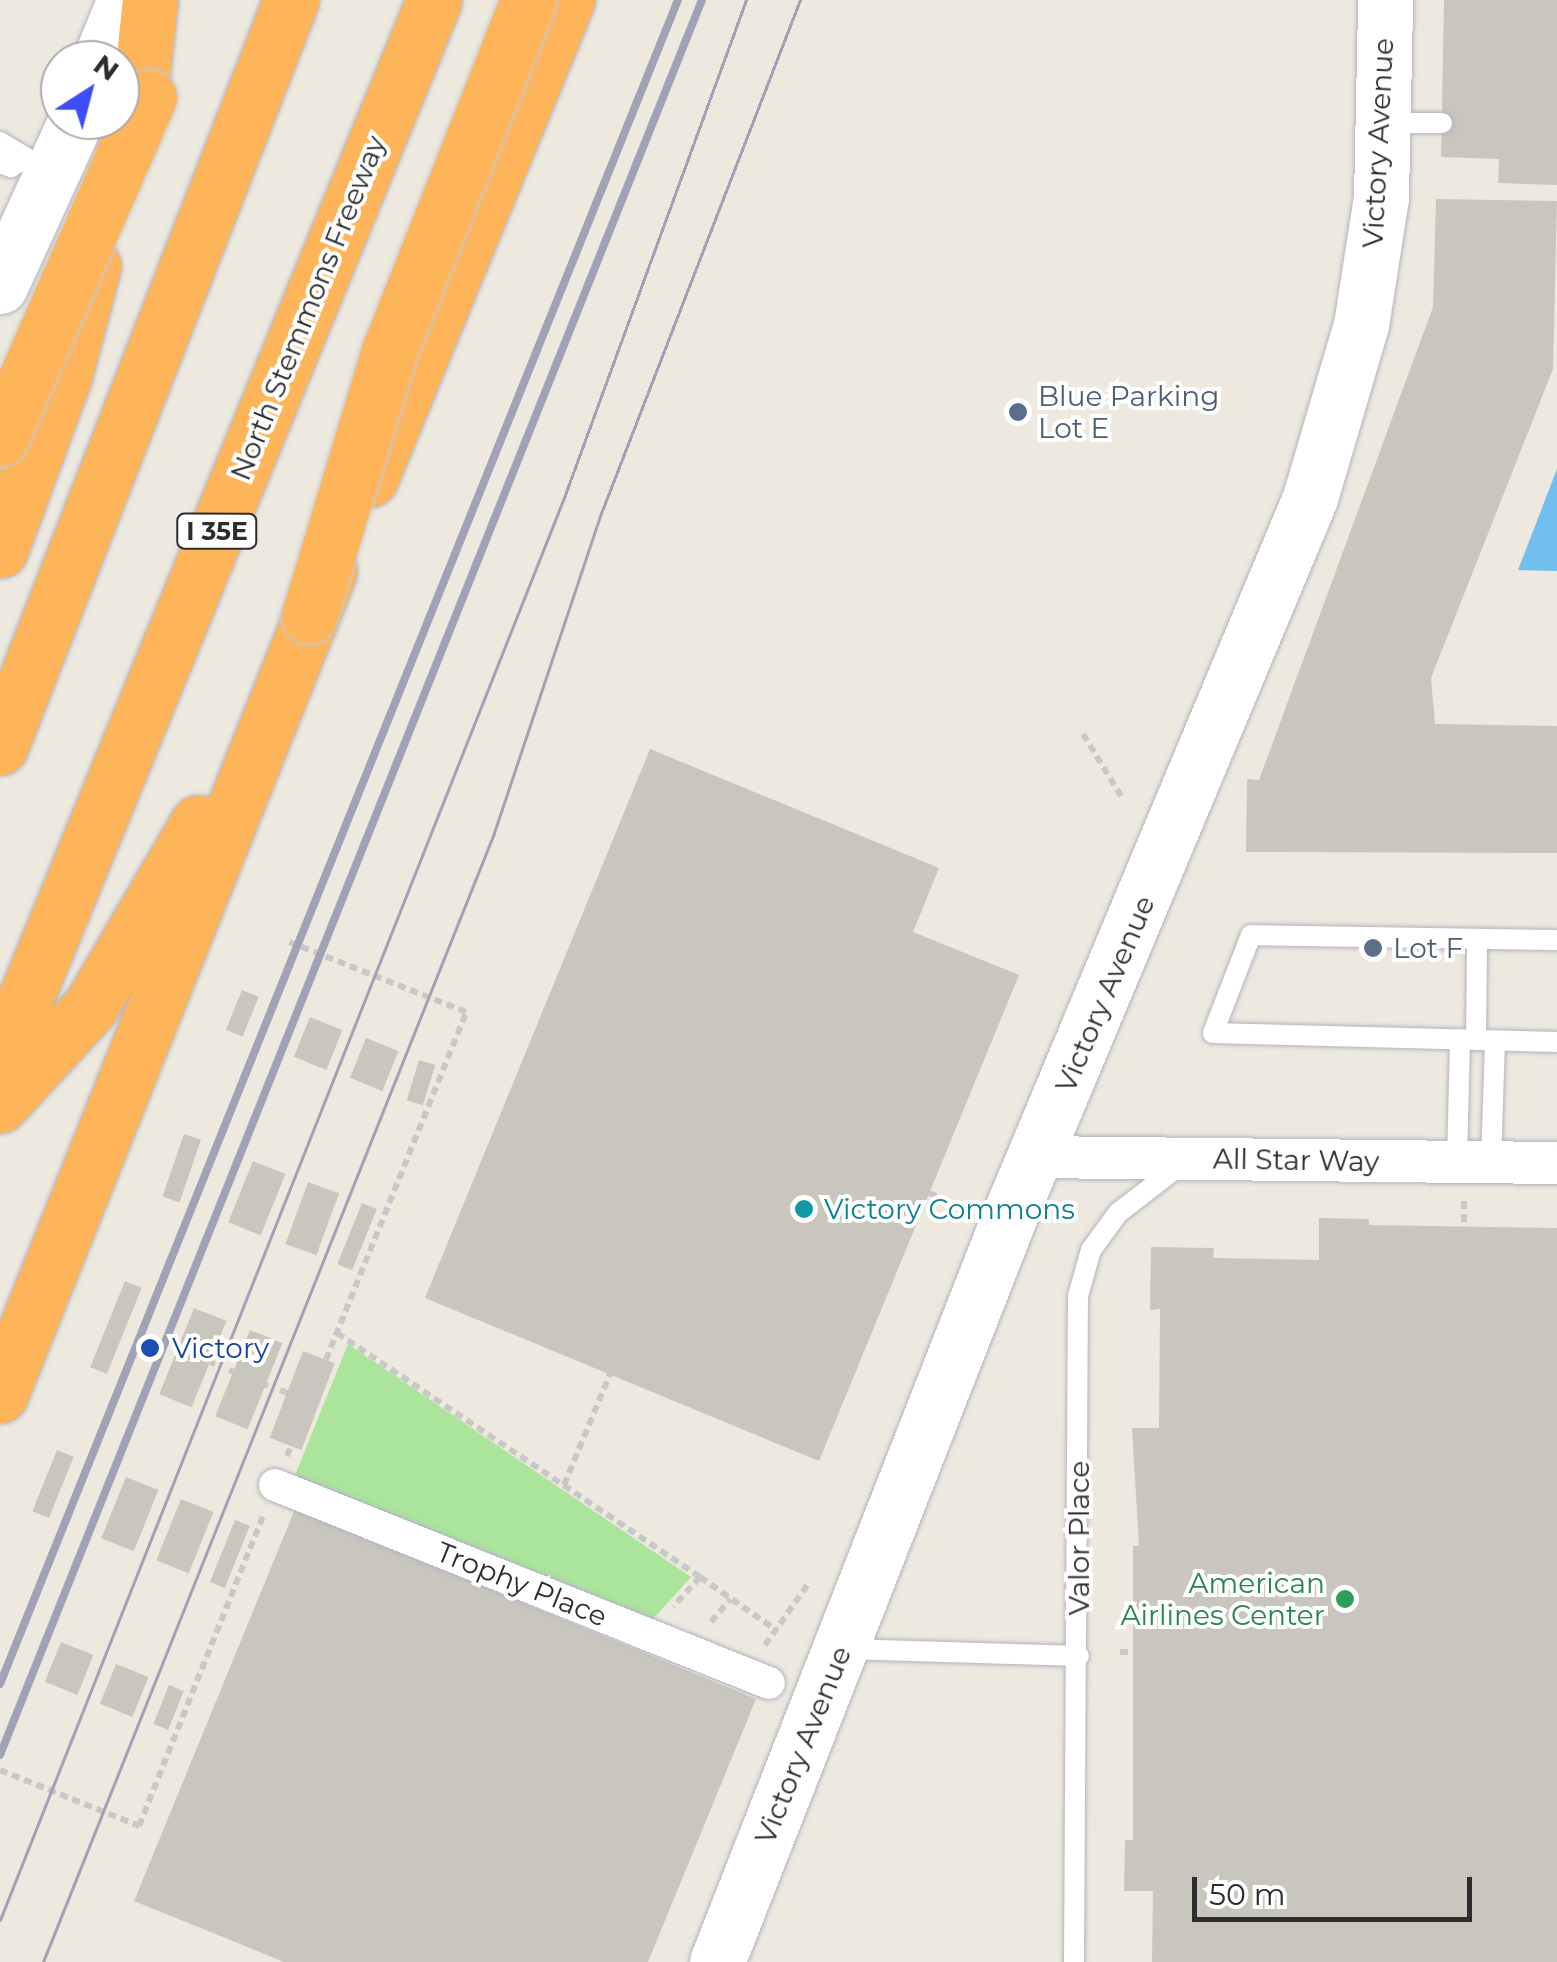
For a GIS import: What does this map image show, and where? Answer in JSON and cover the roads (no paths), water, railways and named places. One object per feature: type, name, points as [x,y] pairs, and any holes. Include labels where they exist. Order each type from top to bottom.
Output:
[{"type":"highway","points":[[0,550],[64,376],[140,93],[150,0]]},
{"type":"highway","points":[[0,438],[191,0]]},
{"type":"highway","points":[[0,747],[291,0]]},
{"type":"highway","name":"North Stemmons Freeway","points":[[0,1061],[434,0]]},
{"type":"highway","points":[[309,616],[388,354],[528,0]]},
{"type":"highway","points":[[0,1105],[91,1006],[209,805],[546,0]]},
{"type":"highway","points":[[0,1395],[309,616],[417,372],[567,0]]},
{"type":"main road","points":[[108,40],[124,0]]},
{"type":"main road","name":"Victory Avenue","points":[[717,1962],[1035,1157],[1310,498],[1361,325],[1380,198],[1385,0]]},
{"type":"main road","points":[[7,255],[38,167],[60,140]]},
{"type":"street","name":"All Star Way","points":[[1035,1157],[1188,1159],[1470,1175],[1557,1163]]},
{"type":"street","name":"Trophy Place","points":[[276,1485],[757,1678]]},
{"type":"lane","points":[[1384,123],[1442,124]]},
{"type":"lane","points":[[0,142],[38,167]]},
{"type":"lane","points":[[0,163],[38,167]]},
{"type":"lane","points":[[1557,940],[1252,935],[1212,1033],[1557,1042]]},
{"type":"lane","points":[[1470,1175],[1477,1040],[1477,938]]},
{"type":"lane","points":[[1470,1175],[1477,1040]]},
{"type":"lane","name":"Valor Place","points":[[1074,1962],[1079,1656],[1078,1296],[1092,1250],[1118,1213],[1188,1159]]},
{"type":"lane","points":[[841,1649],[1079,1656]]},
{"type":"water","points":[[1557,469],[1557,571],[1518,570]]},
{"type":"tram line","points":[[0,1920],[565,495],[746,0]]},
{"type":"tram line","points":[[43,1962],[493,836],[602,511],[800,0]]},
{"type":"railway","points":[[0,1684],[678,0]]},
{"type":"railway","points":[[0,1755],[702,0]]},
{"type":"place","name":"Blue Parking Lot E","points":[[1018,412]]},
{"type":"place","name":"Lot F","points":[[1373,948]]},
{"type":"place","name":"Victory Commons","points":[[804,1209]]},
{"type":"place","name":"Victory","points":[[150,1348]]},
{"type":"place","name":"American Airlines Center","points":[[1345,1599]]}]
